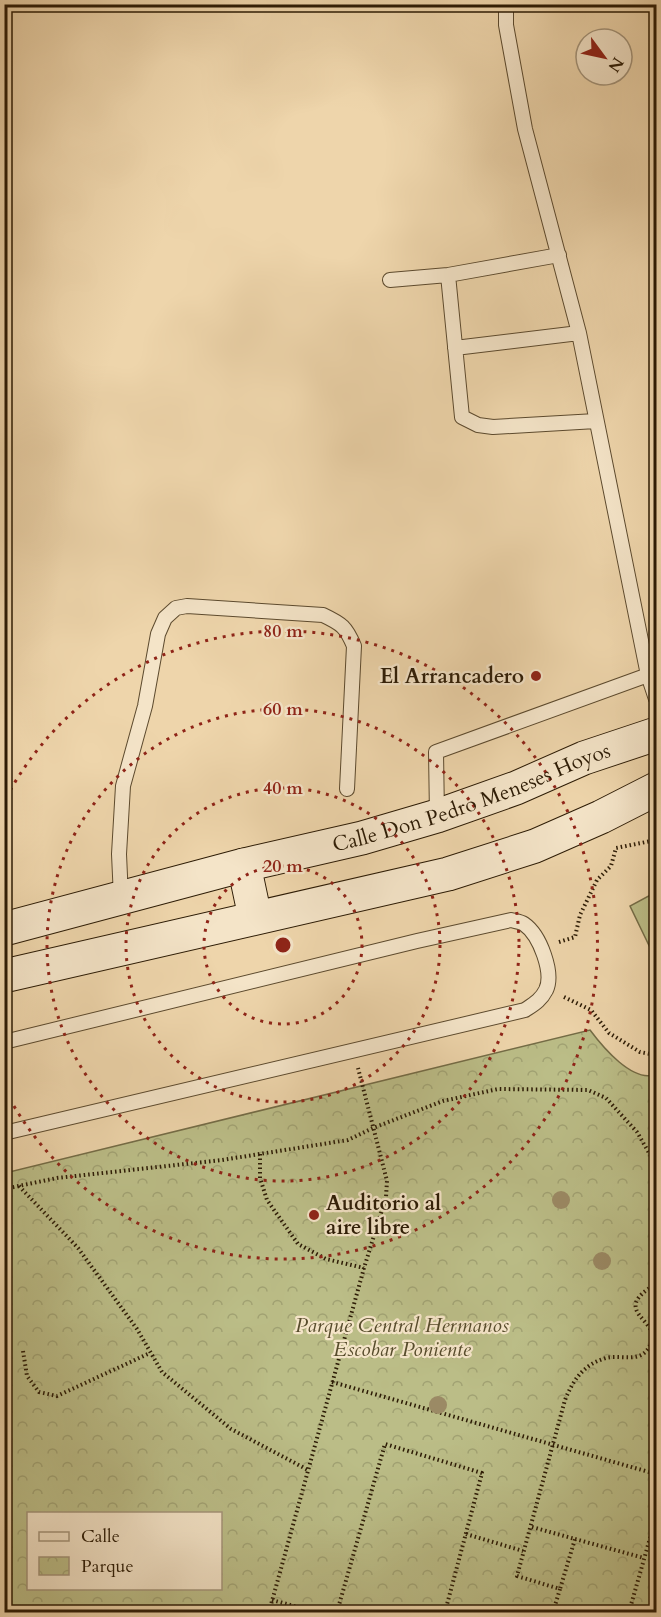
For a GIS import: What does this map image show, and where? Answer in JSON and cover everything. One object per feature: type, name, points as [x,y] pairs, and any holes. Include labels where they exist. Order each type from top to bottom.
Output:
[{"type":"street","name":"Calle Don Pedro Meneses Hoyos","points":[[4,929],[244,865],[362,838],[437,816],[516,788],[584,758],[657,734]]},
{"type":"street","points":[[4,976],[470,867],[535,846],[602,817],[657,789]]},
{"type":"street","points":[[244,865],[255,917]]},
{"type":"lane","points":[[506,4],[506,25],[525,129],[579,333],[648,675],[657,699]]},
{"type":"lane","points":[[390,280],[448,275],[559,255]]},
{"type":"lane","points":[[448,275],[462,417],[468,422],[493,427],[596,421]]},
{"type":"lane","points":[[455,348],[579,333]]},
{"type":"lane","points":[[121,898],[119,854],[123,786],[145,706],[158,634],[165,618],[176,608],[187,606],[323,615],[347,630],[354,646],[346,789]]},
{"type":"lane","points":[[437,816],[435,752],[648,675]]},
{"type":"lane","points":[[4,1042],[417,940],[511,920],[523,923],[541,947],[548,971],[547,989],[538,1002],[525,1010],[4,1133]]},
{"type":"path","points":[[541,947],[575,937],[580,915],[597,880],[611,866],[616,848],[657,840]]},
{"type":"path","points":[[547,989],[591,1010],[609,1033],[640,1052],[657,1055]]},
{"type":"path","points":[[269,1612],[364,1268],[386,1197],[387,1181],[353,1049]]},
{"type":"path","points":[[4,1189],[57,1178],[260,1154],[348,1140],[443,1101],[498,1089],[588,1090],[606,1098],[637,1132],[657,1166]]},
{"type":"path","points":[[260,1154],[260,1178],[267,1200],[298,1244],[326,1259],[364,1268]]},
{"type":"path","points":[[19,1186],[78,1248],[137,1329],[162,1372],[231,1429],[308,1470]]},
{"type":"path","points":[[560,1589],[517,1576],[566,1400],[571,1385],[588,1366],[607,1358],[634,1358],[646,1352],[653,1334],[650,1326],[641,1319],[637,1310],[637,1302],[643,1292],[657,1284]]},
{"type":"path","points":[[23,1351],[27,1376],[39,1392],[57,1396],[151,1353]]},
{"type":"path","points":[[332,1382],[657,1474]]},
{"type":"path","points":[[337,1612],[385,1444],[482,1473],[445,1612]]},
{"type":"path","points":[[629,1612],[657,1517]]},
{"type":"path","points":[[532,1527],[644,1558]]},
{"type":"path","points":[[466,1534],[523,1551]]},
{"type":"path","points":[[553,1612],[575,1539]]},
{"type":"path","points":[[272,1600],[316,1612]]},
{"type":"green space","points":[[656,892],[656,960],[630,906]]},
{"type":"green space","name":"Parque Central Hermanos Escobar Poniente","points":[[590,1030],[610,1054],[628,1069],[647,1076],[656,1074],[656,1612],[5,1612],[5,1173]]},
{"type":"place","name":"El Arrancadero","points":[[536,676]]},
{"type":"place","name":"Auditorio al aire libre","points":[[314,1215]]}]
